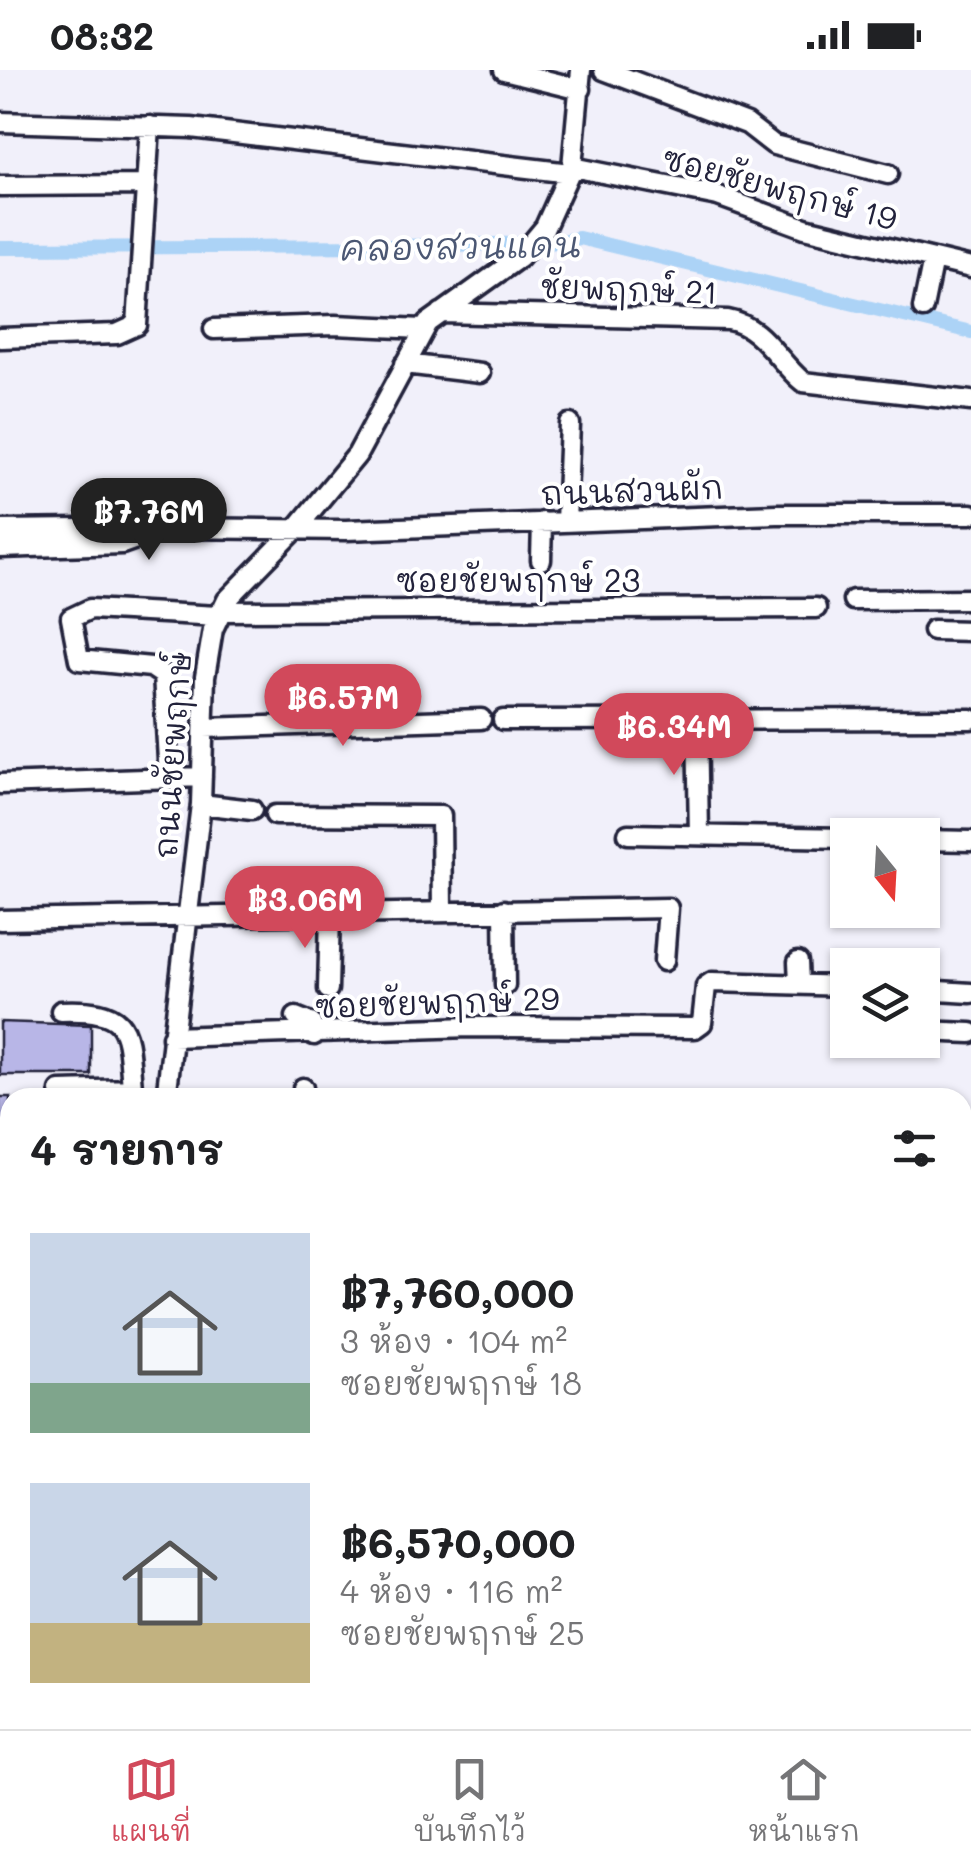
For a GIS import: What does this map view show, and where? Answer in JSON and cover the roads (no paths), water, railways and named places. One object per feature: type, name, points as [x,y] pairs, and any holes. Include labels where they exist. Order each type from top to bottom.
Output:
[{"type":"street","points":[[504,70],[581,80]]},
{"type":"street","points":[[604,70],[747,124],[774,145],[888,174]]},
{"type":"street","name":"ถนนชัยพฤกษ์","points":[[167,1088],[201,804],[208,646],[219,613],[357,455],[424,329],[520,256],[545,227],[571,170],[581,80]]},
{"type":"street","name":"ซอยชัยพฤกษ์ 19","points":[[0,122],[150,126],[571,170],[718,196],[804,228],[971,268]]},
{"type":"street","points":[[0,338],[130,331],[141,316],[150,126]]},
{"type":"street","points":[[0,186],[146,184]]},
{"type":"street","points":[[923,308],[934,258]]},
{"type":"street","name":"ชัยพฤกษ์ 21","points":[[440,314],[736,321],[764,340],[803,382],[971,400]]},
{"type":"street","points":[[214,329],[334,325],[424,329]]},
{"type":"street","points":[[405,364],[480,373]]},
{"type":"street","points":[[566,522],[570,424]]},
{"type":"street","name":"ถนนสวนผัก","points":[[0,530],[296,529],[776,514],[971,514]]},
{"type":"street","points":[[541,560],[542,522]]},
{"type":"street","points":[[0,548],[122,544],[167,528]]},
{"type":"street","points":[[853,600],[971,599]]},
{"type":"street","name":"ซอยชัยพฤกษ์ 23","points":[[168,778],[164,675],[152,667],[79,660],[71,618],[90,609],[219,613],[816,608]]},
{"type":"street","points":[[933,630],[971,631]]},
{"type":"street","points":[[504,720],[971,718]]},
{"type":"street","points":[[204,728],[481,719]]},
{"type":"street","points":[[697,721],[699,835]]},
{"type":"street","points":[[0,784],[202,777]]},
{"type":"street","points":[[201,804],[252,810]]},
{"type":"street","points":[[275,815],[441,816],[442,910]]},
{"type":"street","points":[[628,834],[830,838]]},
{"type":"street","points":[[940,840],[971,841]]},
{"type":"street","points":[[0,920],[668,908],[664,960]]},
{"type":"street","points":[[504,910],[505,985]]},
{"type":"street","points":[[328,989],[330,914]]},
{"type":"street","points":[[798,962],[799,984],[830,985]]},
{"type":"street","name":"ซอยชัยพฤกษ์ 29","points":[[172,1037],[470,1027],[695,1028],[702,1023],[706,986],[712,982],[799,984]]},
{"type":"street","points":[[940,991],[971,993]]},
{"type":"street","points":[[61,1011],[94,1010],[112,1015],[126,1037],[131,1088]]},
{"type":"street","points":[[296,1017],[311,1024],[314,1034]]},
{"type":"street","points":[[940,1031],[971,1032]]},
{"type":"waterway","name":"คลองสวนแดน","points":[[0,248],[393,246],[549,243],[579,238],[971,332]]}]
